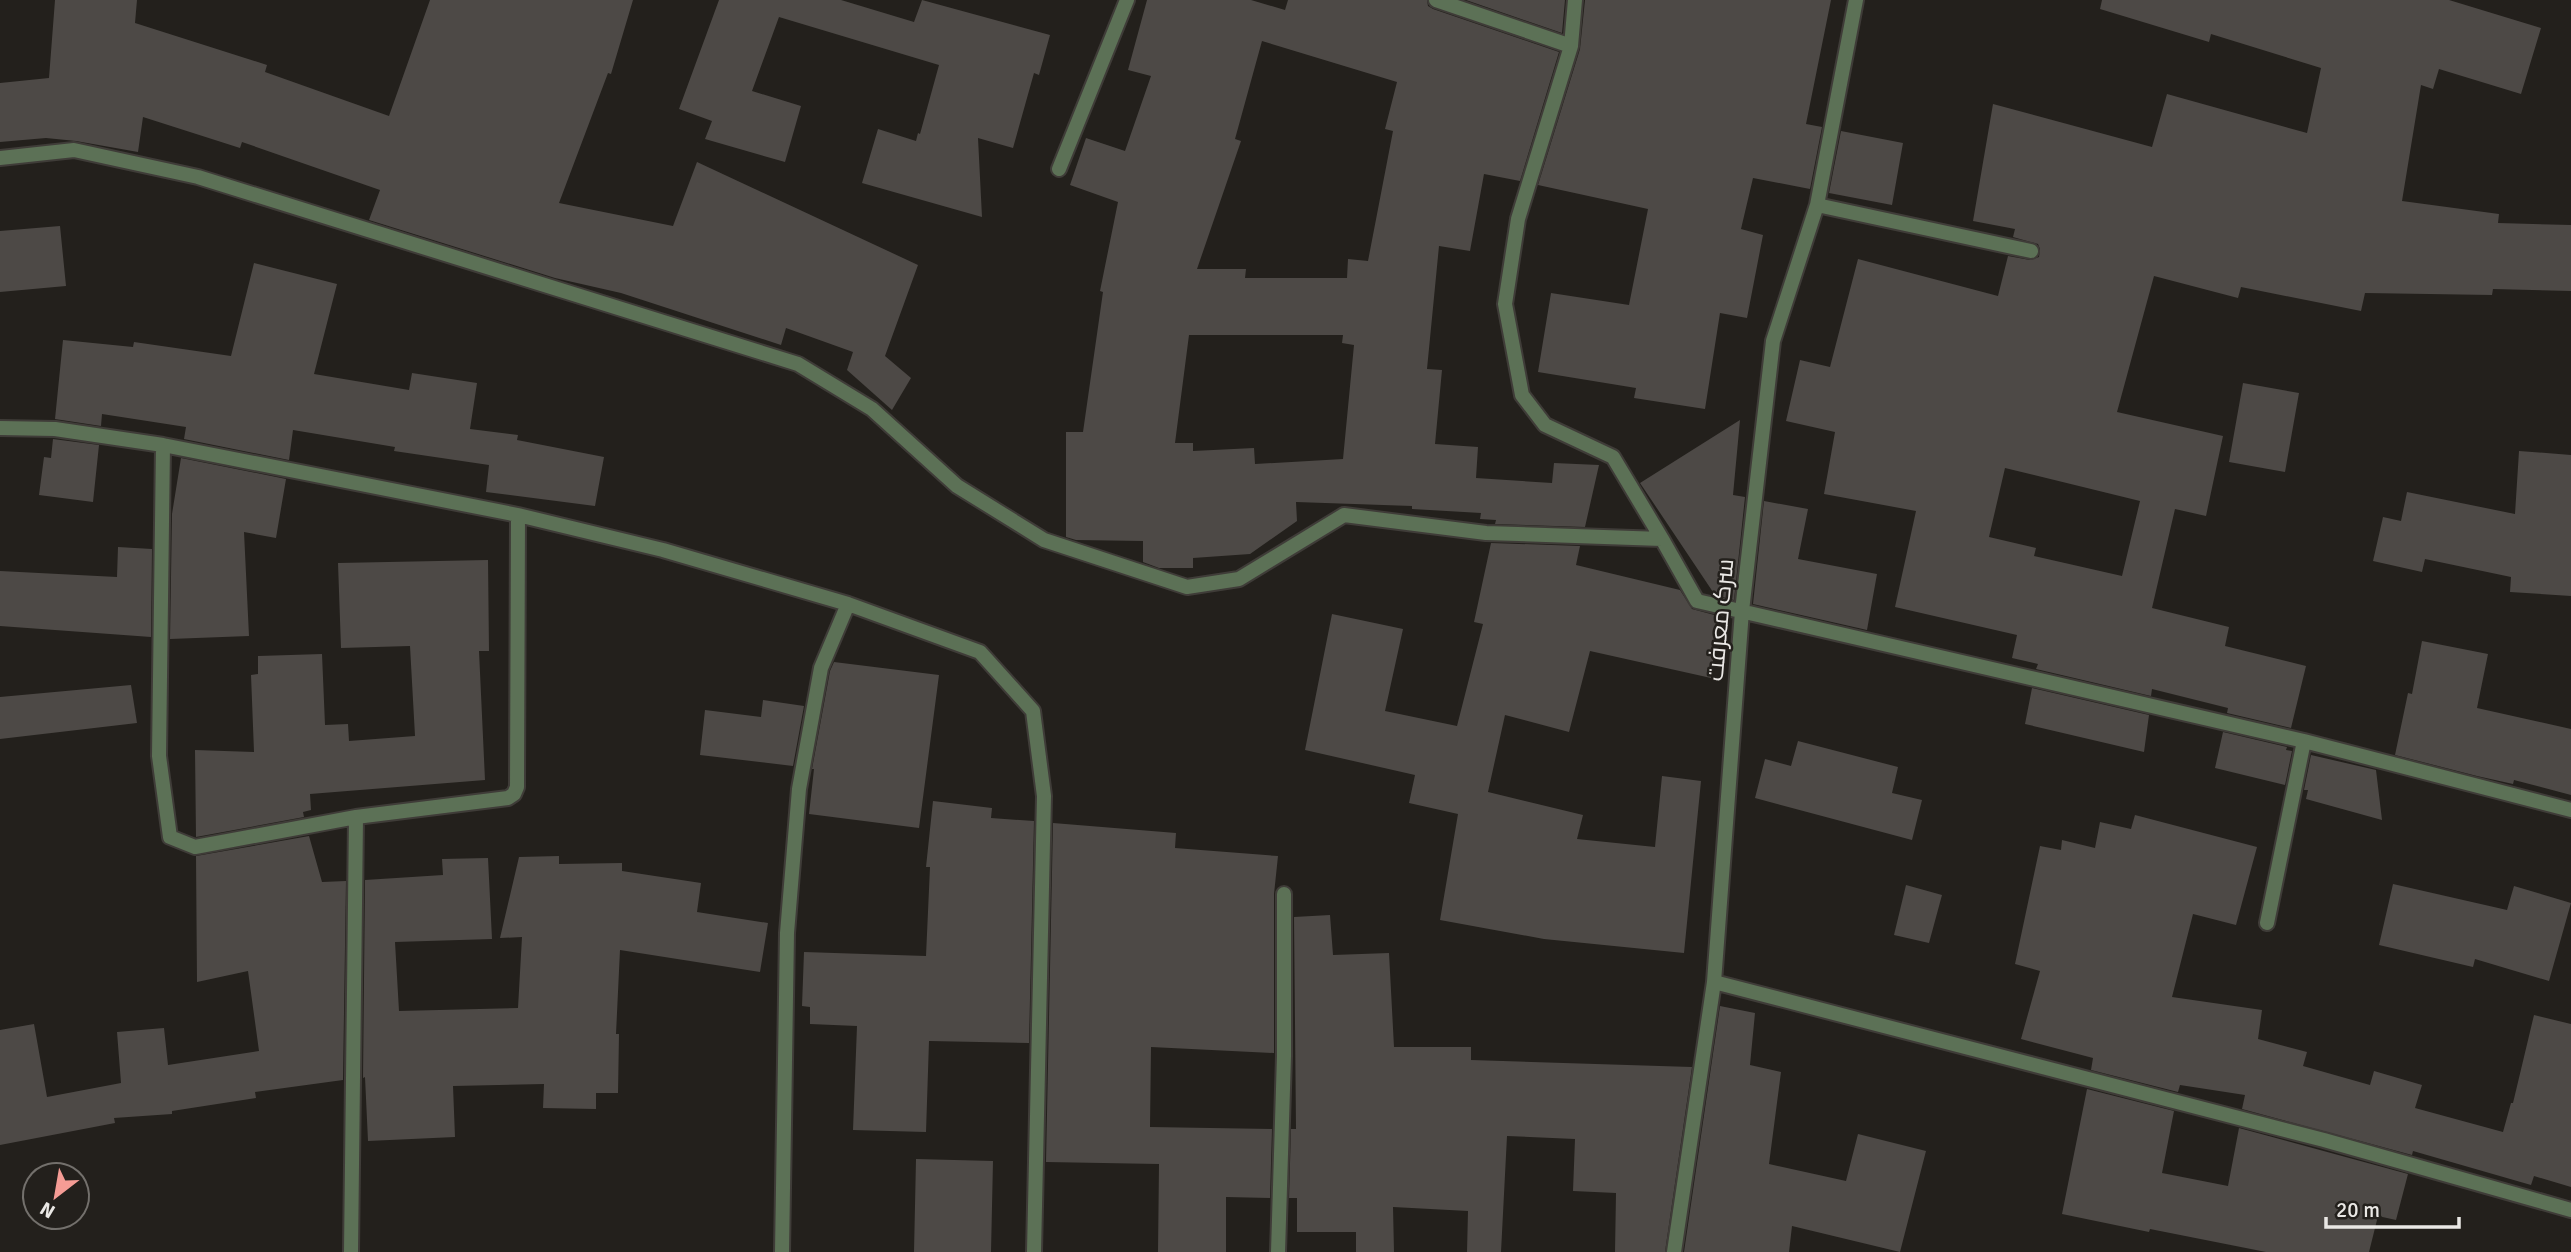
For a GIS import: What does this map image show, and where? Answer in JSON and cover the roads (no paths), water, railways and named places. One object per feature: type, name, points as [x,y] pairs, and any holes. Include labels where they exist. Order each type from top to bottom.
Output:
[{"type":"street","points":[[1059,169],[1127,0]]},
{"type":"street","points":[[1436,0],[1571,46]]},
{"type":"street","points":[[1575,0],[1571,46],[1518,219],[1505,304],[1522,395],[1545,425],[1613,457],[1697,601],[2304,741],[2571,810]]},
{"type":"street","name":"سرک معرفت","points":[[1674,1252],[1714,982],[1742,611],[1773,341],[1817,205],[1856,0]]},
{"type":"street","points":[[0,158],[74,150],[198,177],[798,364],[873,408],[957,486],[1044,540],[1187,587],[1239,579],[1344,515],[1486,533],[1662,539]]},
{"type":"street","points":[[1817,205],[2031,251]]},
{"type":"street","points":[[0,428],[55,429],[163,445],[518,515],[663,550],[848,604],[980,652],[1033,711],[1044,796],[1034,1252]]},
{"type":"street","points":[[163,445],[159,756],[170,837],[195,847],[356,817],[508,798],[514,794],[517,788],[518,515]]},
{"type":"street","points":[[782,1252],[787,933],[799,789],[821,668],[848,604]]},
{"type":"street","points":[[2267,923],[2304,741]]},
{"type":"street","points":[[351,1252],[356,817]]},
{"type":"street","points":[[1278,1252],[1284,1056],[1284,894]]},
{"type":"street","points":[[1714,982],[2324,1140],[2571,1210]]}]
